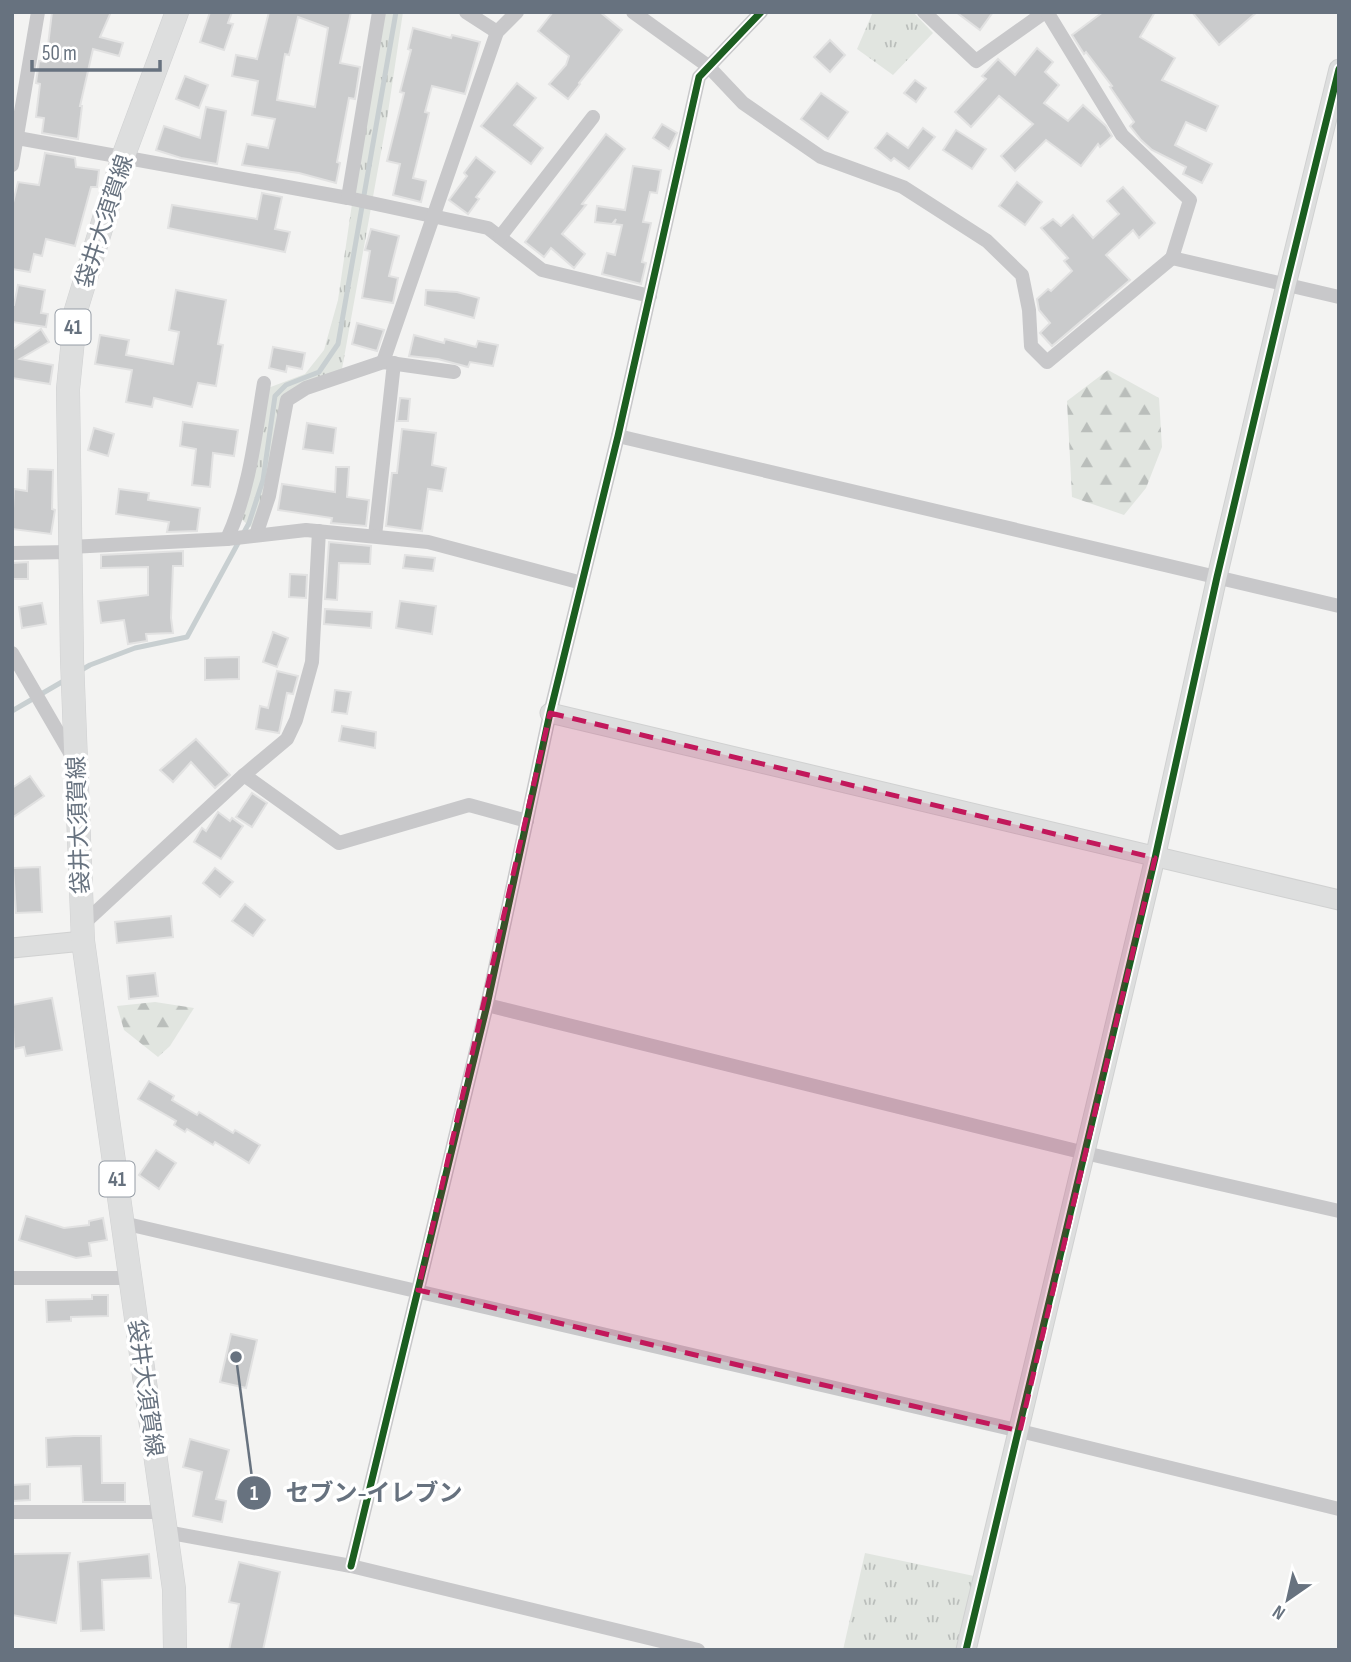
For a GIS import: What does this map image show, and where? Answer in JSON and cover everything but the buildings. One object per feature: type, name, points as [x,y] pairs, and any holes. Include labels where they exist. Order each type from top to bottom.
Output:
[{"type":"main road","name":"袋井大須賀線","points":[[175,1650],[174,1589],[82,933],[72,659],[68,389],[76,310],[123,157],[177,12]]},
{"type":"street","points":[[12,164],[38,12]]},
{"type":"street","points":[[348,198],[379,12]]},
{"type":"street","points":[[466,12],[497,32]]},
{"type":"street","points":[[375,536],[389,363],[433,216],[497,32],[517,12]]},
{"type":"street","points":[[632,12],[708,66],[743,103],[821,157],[903,187],[987,241],[1023,275],[1031,346],[1047,362],[1172,258],[1190,200],[1122,135],[1046,12],[976,61],[923,12]]},
{"type":"street","points":[[351,1566],[487,1005],[550,713],[618,436],[699,77],[761,12]]},
{"type":"street","points":[[966,1650],[1020,1431],[1217,577],[1339,69]]},
{"type":"street","points":[[500,237],[593,117]]},
{"type":"street","points":[[15,138],[348,198],[488,228],[542,270],[650,296]]},
{"type":"street","points":[[1172,258],[1339,297]]},
{"type":"street","points":[[256,536],[269,496],[287,400],[306,388],[389,363],[454,372]]},
{"type":"street","points":[[227,538],[239,513],[247,485],[264,383]]},
{"type":"street","points":[[618,436],[1339,606]]},
{"type":"street","points":[[12,553],[306,530],[375,536],[450,547],[582,583]]},
{"type":"street","points":[[12,948],[82,933],[244,775],[287,739],[296,720],[312,662],[318,531]]},
{"type":"street","points":[[12,653],[75,761]]},
{"type":"street","points":[[550,713],[1339,900]]},
{"type":"street","points":[[244,775],[339,843],[469,805],[527,821]]},
{"type":"street","points":[[487,1005],[1085,1153],[1339,1210]]},
{"type":"street","points":[[123,1223],[1020,1431],[1339,1509]]},
{"type":"street","points":[[12,1278],[131,1278]]},
{"type":"street","points":[[12,1512],[165,1522],[698,1650]]},
{"type":"highlighted area","points":[[550,713],[1155,858],[1020,1431],[418,1290]]},
{"type":"green space","points":[[380,12],[403,12],[387,119],[342,369],[285,397],[257,532],[241,519],[268,388],[305,374],[324,350],[338,300]]},
{"type":"green space","points":[[873,12],[913,12],[933,33],[893,75],[857,49]]},
{"type":"green space","points":[[1108,370],[1159,398],[1162,447],[1146,488],[1124,515],[1072,497],[1067,401]]},
{"type":"green space","points":[[155,1002],[194,1008],[170,1046],[158,1057],[124,1030],[117,1006]]},
{"type":"green space","points":[[865,1553],[974,1576],[958,1650],[843,1650]]},
{"type":"waterway","points":[[78,672],[135,648],[187,637],[249,523],[263,480],[275,396],[286,385],[319,372],[338,344],[396,12]]},
{"type":"waterway","points":[[12,711],[67,679]]},
{"type":"cycle path","points":[[351,1566],[487,1005],[550,713],[618,436],[699,77],[761,12]]},
{"type":"cycle path","points":[[966,1650],[1339,69]]},
{"type":"place","name":"セブン-イレブン","points":[[236,1357]]}]
